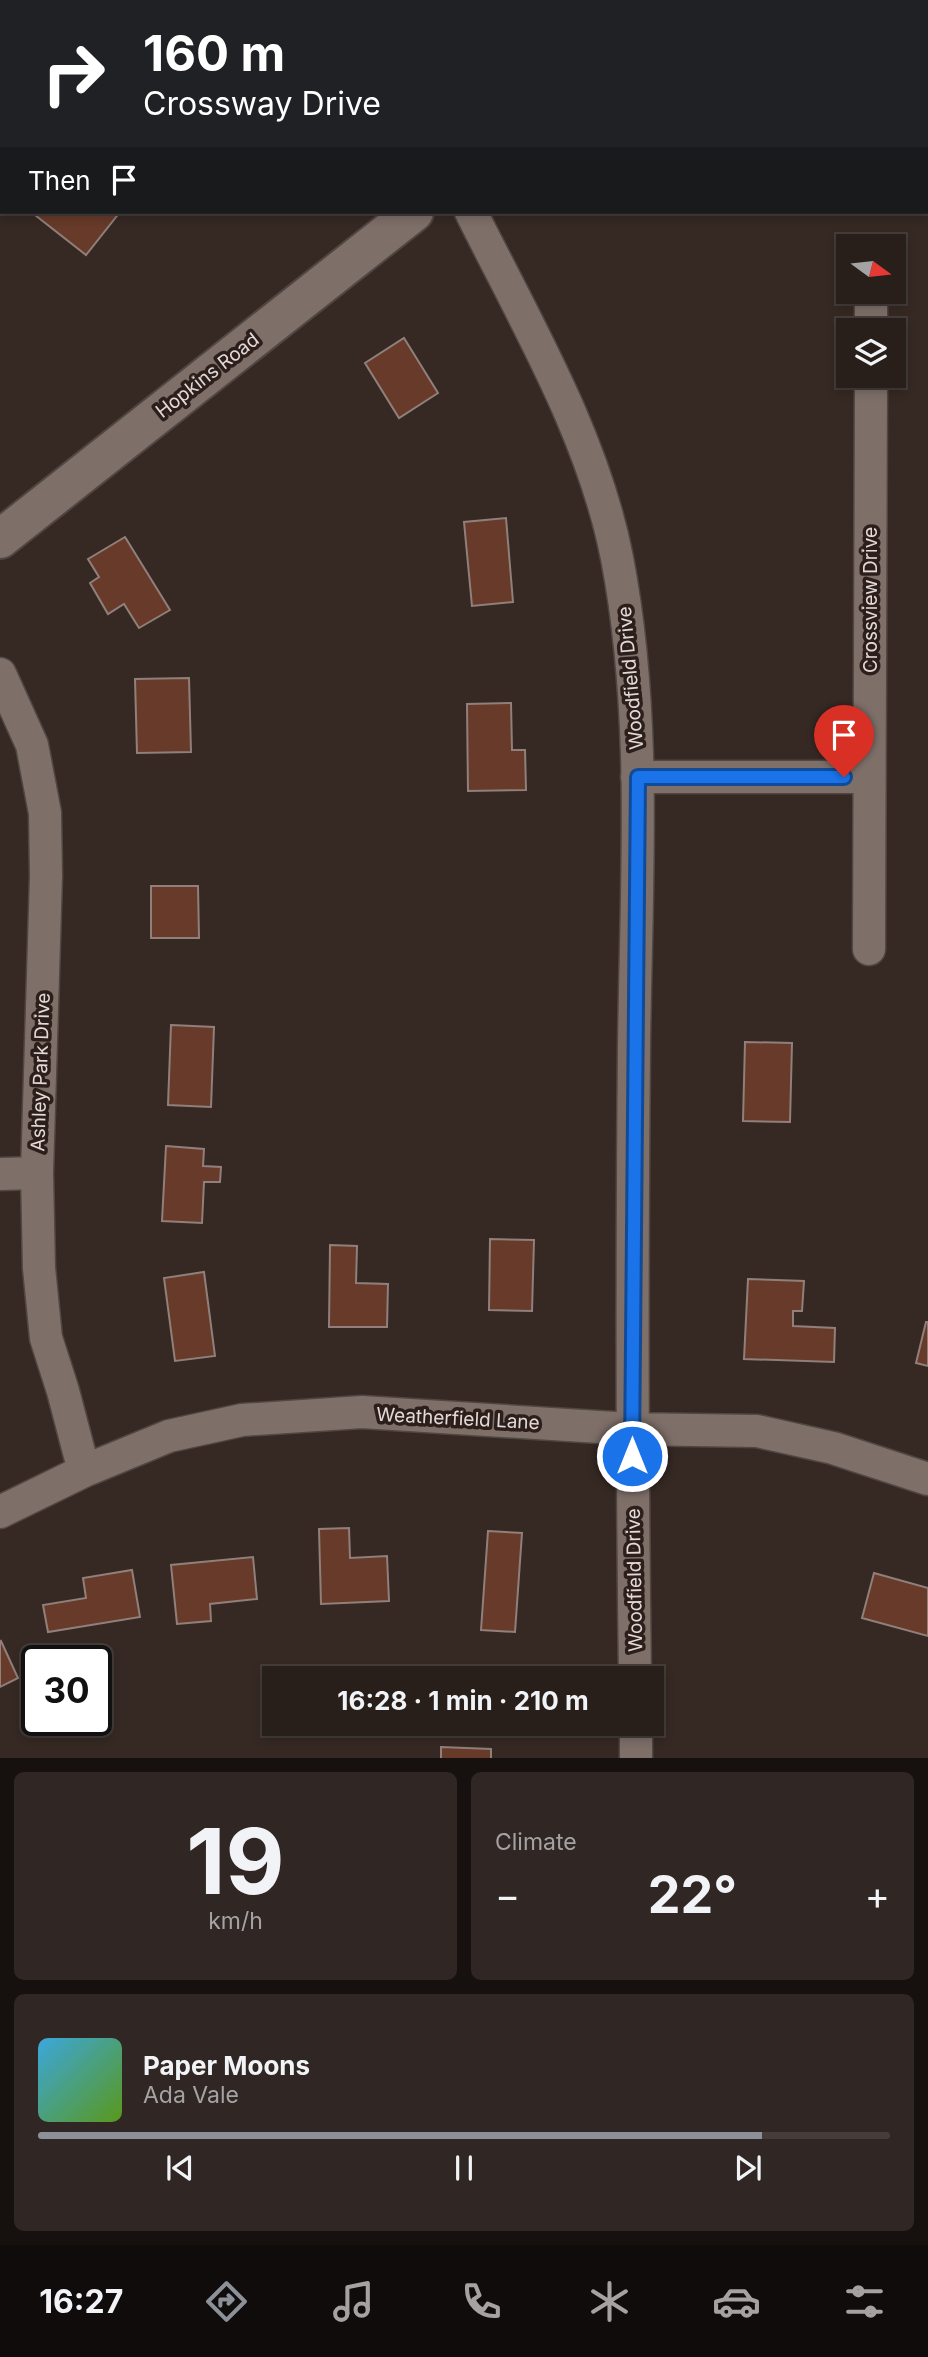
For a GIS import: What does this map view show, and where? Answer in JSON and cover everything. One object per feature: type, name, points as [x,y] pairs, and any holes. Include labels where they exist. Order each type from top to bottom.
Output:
[{"type":"main road","name":"Hopkins Road","points":[[0,539],[411,214]]},
{"type":"street","name":"Woodfield Drive","points":[[472,214],[576,427],[600,494],[616,556],[630,645],[638,777],[631,1429],[635,1666]]},
{"type":"street","name":"Crossview Drive","points":[[869,949],[871,388]]},
{"type":"street","name":"Ashley Park Drive","points":[[0,674],[32,745],[45,813],[46,876],[37,1173],[39,1268],[46,1338],[84,1471]]},
{"type":"street","points":[[638,777],[869,777]]},
{"type":"street","points":[[0,1174],[37,1173]]},
{"type":"street","name":"Weatherfield Lane","points":[[0,1512],[84,1471],[169,1436],[242,1420],[362,1412],[631,1429],[757,1432],[833,1448],[928,1479]]},
{"type":"street","points":[[636,1736],[636,1758]]},
{"type":"building","points":[[36,214],[118,214],[86,255]]},
{"type":"building","points":[[404,338],[438,393],[399,418],[365,363]]},
{"type":"building","points":[[506,518],[513,602],[472,606],[464,522]]},
{"type":"building","points":[[125,537],[170,610],[139,628],[124,604],[108,614],[90,583],[99,577],[88,559]]},
{"type":"building","points":[[189,678],[191,752],[137,753],[135,679]]},
{"type":"building","points":[[511,703],[512,750],[525,750],[526,790],[468,791],[467,704]]},
{"type":"building","points":[[151,886],[198,886],[199,938],[151,938]]},
{"type":"building","points":[[171,1025],[214,1027],[211,1107],[168,1105]]},
{"type":"building","points":[[745,1042],[792,1043],[790,1122],[743,1121]]},
{"type":"building","points":[[166,1146],[204,1149],[203,1166],[221,1167],[220,1182],[204,1182],[202,1223],[162,1221]]},
{"type":"building","points":[[490,1239],[534,1240],[532,1311],[489,1310]]},
{"type":"building","points":[[330,1245],[357,1246],[356,1283],[388,1284],[387,1327],[329,1327]]},
{"type":"building","points":[[204,1272],[215,1356],[175,1361],[164,1278]]},
{"type":"building","points":[[748,1279],[804,1281],[802,1311],[793,1311],[793,1326],[835,1328],[834,1362],[744,1359]]},
{"type":"building","points":[[928,1322],[928,1366],[916,1363]]},
{"type":"building","points":[[349,1528],[350,1558],[387,1556],[389,1601],[321,1604],[319,1529]]},
{"type":"building","points":[[488,1531],[522,1533],[515,1632],[481,1630]]},
{"type":"building","points":[[253,1557],[257,1599],[210,1604],[211,1621],[177,1624],[171,1565]]},
{"type":"building","points":[[132,1570],[140,1617],[48,1632],[43,1605],[86,1598],[83,1578]]},
{"type":"building","points":[[874,1573],[928,1588],[928,1636],[862,1618]]},
{"type":"building","points":[[0,1642],[18,1678],[0,1687]]},
{"type":"building","points":[[441,1747],[491,1749],[491,1758],[441,1758]]},
{"type":"route","points":[[632,1456],[638,777],[844,777]]}]
